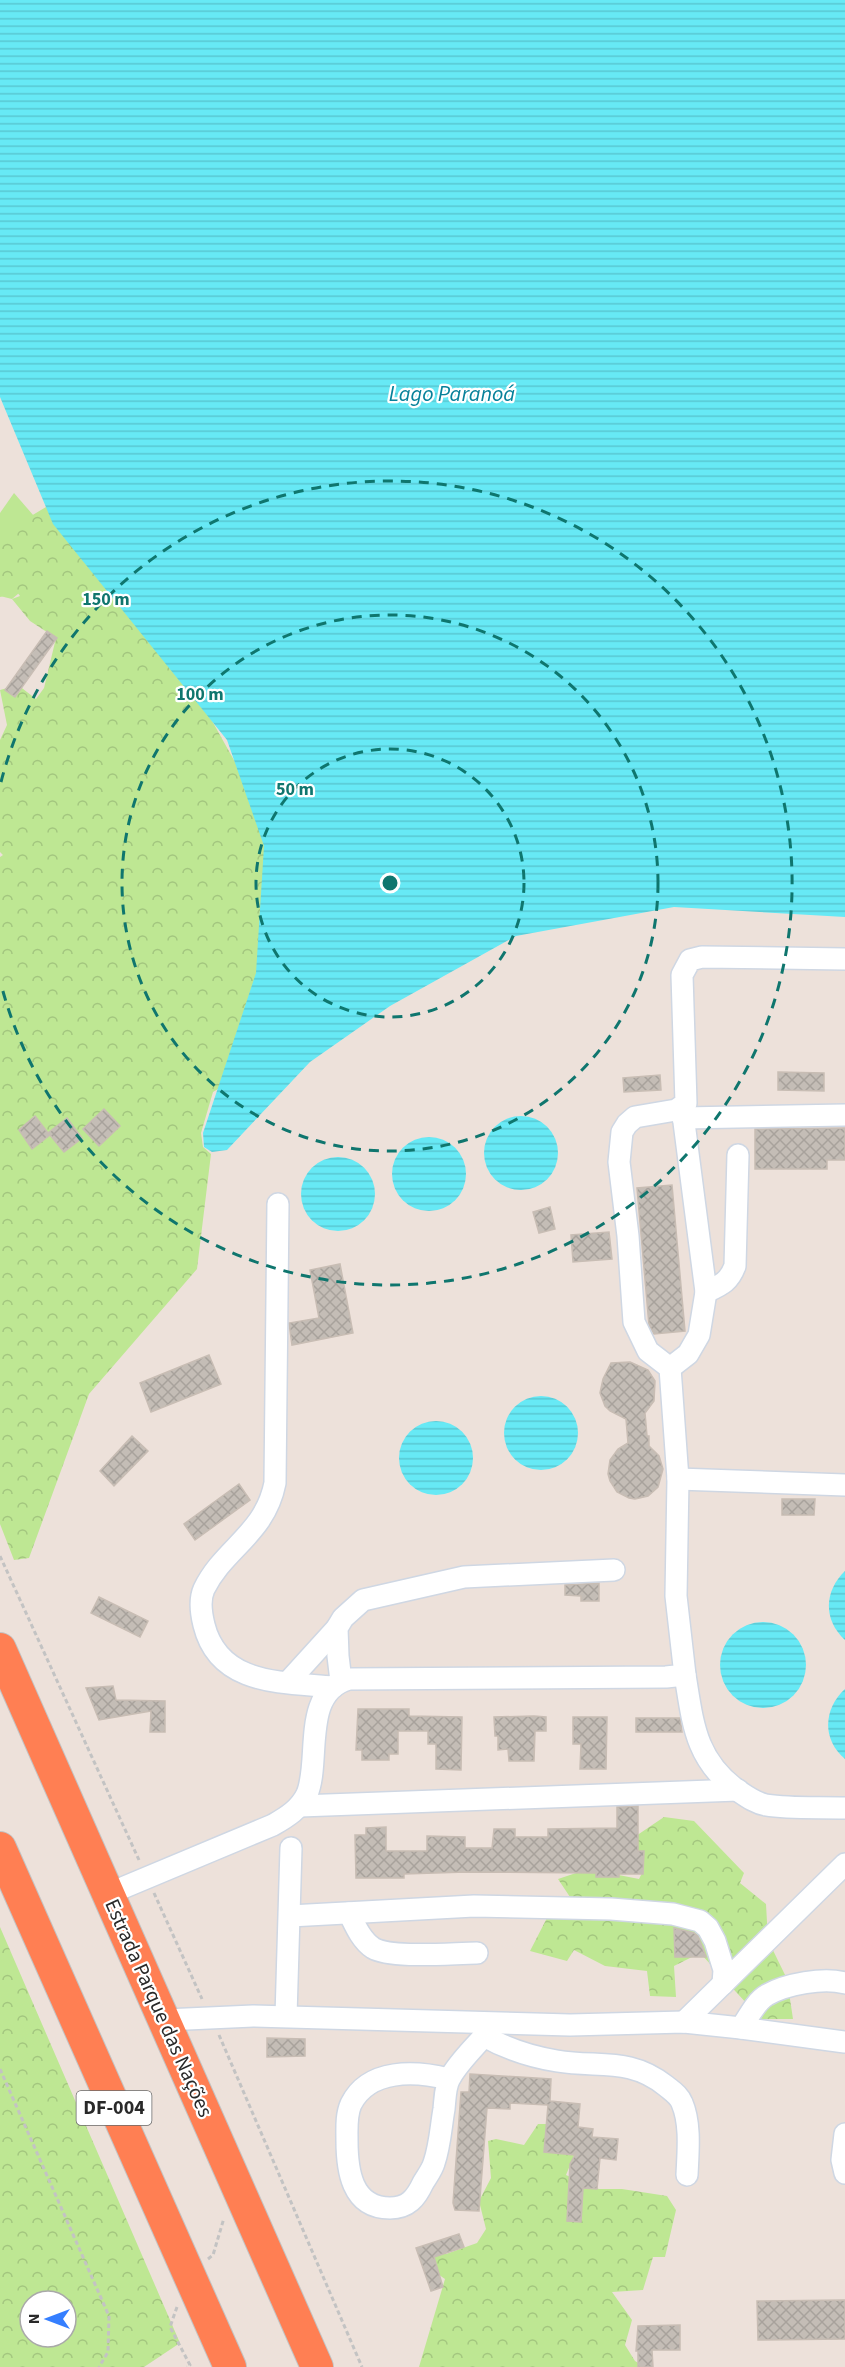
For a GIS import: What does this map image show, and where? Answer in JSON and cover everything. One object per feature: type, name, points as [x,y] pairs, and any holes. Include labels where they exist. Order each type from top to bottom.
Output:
[{"type":"highway","name":"Estrada Parque das Nações","points":[[0,1649],[318,2367]]},
{"type":"highway","name":"DF-004","points":[[0,1848],[230,2367]]},
{"type":"lane","points":[[670,1368],[688,1354],[699,1335],[706,1292],[682,1113],[686,1097],[682,975],[690,960],[702,957],[845,959]]},
{"type":"lane","points":[[845,1115],[682,1113],[635,1117],[622,1132],[619,1162],[628,1236],[634,1322],[648,1352],[670,1368],[678,1479],[676,1596],[685,1675],[695,1726],[704,1755],[723,1779],[763,1805],[845,1808]]},
{"type":"lane","points":[[706,1292],[725,1283],[735,1266],[738,1155]]},
{"type":"lane","points":[[278,1204],[275,1483],[269,1503],[255,1528],[223,1563],[204,1589],[200,1611],[207,1636],[219,1656],[258,1679],[337,1684],[349,1679],[685,1675]]},
{"type":"lane","points":[[678,1479],[845,1485]]},
{"type":"lane","points":[[288,1682],[337,1628],[350,1610],[363,1600],[464,1577],[614,1570]]},
{"type":"lane","points":[[108,1894],[273,1826],[300,1806],[309,1787],[317,1715],[337,1684],[337,1628]]},
{"type":"lane","points":[[300,1806],[738,1790]]},
{"type":"lane","points":[[286,2016],[291,1848]]},
{"type":"lane","points":[[684,2022],[845,1864]]},
{"type":"lane","points":[[290,1916],[474,1906],[610,1909],[673,1914],[700,1921],[708,1928],[715,1941],[724,1971],[723,1984]]},
{"type":"lane","points":[[349,1913],[360,1935],[372,1947],[388,1954],[477,1953]]},
{"type":"lane","points":[[741,2028],[767,1995],[806,1983],[833,1981],[845,1983]]},
{"type":"lane","points":[[165,2020],[286,2016],[483,2029],[684,2022],[845,2042]]},
{"type":"lane","points":[[448,2079],[425,2073],[393,2074],[368,2085],[357,2094],[350,2106],[347,2118],[347,2165],[354,2187],[362,2197],[373,2204],[391,2208],[409,2204],[417,2196],[434,2164],[448,2079],[483,2029]]},
{"type":"lane","points":[[483,2029],[498,2044],[537,2058],[560,2062],[628,2066],[657,2078],[681,2101],[688,2138],[687,2175]]},
{"type":"lane","points":[[845,2134],[842,2160],[845,2173]]},
{"type":"path","points":[[0,1556],[142,1867]]},
{"type":"path","points":[[152,1889],[211,2018],[362,2367]]},
{"type":"path","points":[[0,2069],[109,2316],[108,2352],[99,2367]]},
{"type":"green space","points":[[14,493],[66,553],[12,599],[0,596],[0,513]]},
{"type":"green space","points":[[66,495],[211,719],[235,762],[570,881],[213,1092],[201,1133],[203,1147],[211,1154],[197,1269],[89,1394],[29,1558],[14,1560],[0,1524],[0,857],[3,855],[0,852],[0,740],[7,725],[0,690],[18,685],[36,699],[44,688],[56,638],[30,621],[12,599],[20,596],[17,592],[0,597],[0,548],[26,519]]},
{"type":"green space","points":[[664,1817],[694,1821],[744,1873],[740,1883],[766,1904],[768,1940],[787,1979],[793,2019],[761,2019],[700,1953],[674,1966],[676,1997],[650,1996],[647,1971],[605,1966],[574,1950],[567,1961],[530,1951],[548,1916],[574,1903],[558,1879],[588,1869],[639,1879],[644,1869],[630,1840]]},
{"type":"green space","points":[[0,1927],[180,2343],[144,2367],[0,2367]]},
{"type":"green space","points":[[538,2124],[566,2124],[578,2146],[566,2175],[599,2189],[622,2189],[667,2196],[676,2210],[665,2257],[653,2257],[643,2290],[612,2292],[632,2320],[625,2345],[635,2361],[645,2367],[419,2367],[445,2279],[422,2263],[443,2246],[446,2254],[477,2243],[486,2229],[479,2201],[491,2178],[488,2141],[496,2139],[524,2145]]},
{"type":"water","name":"Lago Paranoá","points":[[0,0],[845,0],[845,917],[674,907],[516,936],[390,1006],[310,1062],[227,1150],[212,1152],[204,1147],[203,1133],[256,973],[264,846],[227,740],[53,524],[0,397]]},
{"type":"water","points":[[521,1116],[535,1119],[547,1127],[555,1139],[558,1153],[555,1167],[547,1179],[535,1187],[521,1190],[507,1187],[495,1179],[487,1167],[484,1153],[487,1139],[495,1127],[507,1119]]},
{"type":"water","points":[[429,1137],[443,1140],[455,1148],[463,1160],[466,1174],[463,1188],[455,1200],[443,1208],[429,1211],[415,1208],[403,1200],[395,1188],[392,1174],[395,1160],[403,1148],[415,1140]]},
{"type":"water","points":[[338,1157],[352,1160],[364,1168],[372,1180],[375,1194],[372,1208],[364,1220],[352,1228],[338,1231],[324,1228],[312,1220],[304,1208],[301,1194],[304,1180],[312,1168],[324,1160]]},
{"type":"water","points":[[541,1396],[555,1399],[567,1407],[575,1419],[578,1433],[575,1447],[567,1459],[555,1467],[541,1470],[527,1467],[515,1459],[507,1447],[504,1433],[507,1419],[515,1407],[527,1399]]},
{"type":"water","points":[[436,1421],[450,1424],[462,1432],[470,1444],[473,1458],[470,1472],[462,1484],[450,1492],[436,1495],[422,1492],[410,1484],[402,1472],[399,1458],[402,1444],[410,1432],[422,1424]]},
{"type":"water","points":[[845,1571],[845,1640],[833,1624],[829,1606],[833,1587]]},
{"type":"water","points":[[763,1622],[780,1625],[794,1634],[803,1648],[806,1665],[803,1682],[794,1696],[780,1705],[763,1708],[746,1705],[732,1696],[723,1682],[720,1665],[723,1648],[732,1634],[746,1625]]},
{"type":"water","points":[[845,1689],[845,1759],[832,1743],[828,1724],[832,1706]]},
{"type":"building","points":[[47,631],[57,638],[15,697],[5,690]]},
{"type":"building","points":[[778,1072],[824,1073],[824,1091],[778,1090]]},
{"type":"building","points":[[660,1075],[661,1090],[624,1092],[623,1078]]},
{"type":"building","points":[[104,1109],[120,1126],[99,1146],[83,1129]]},
{"type":"building","points":[[35,1116],[48,1133],[67,1118],[82,1138],[64,1152],[50,1135],[32,1149],[19,1130]]},
{"type":"building","points":[[845,1128],[845,1160],[827,1160],[827,1169],[755,1169],[755,1129]]},
{"type":"building","points":[[672,1185],[685,1331],[654,1334],[649,1325],[637,1188]]},
{"type":"building","points":[[550,1207],[555,1229],[539,1233],[533,1212]]},
{"type":"building","points":[[609,1232],[612,1259],[573,1262],[571,1235]]},
{"type":"building","points":[[340,1264],[353,1333],[292,1345],[289,1323],[319,1318],[310,1270]]},
{"type":"building","points":[[209,1355],[221,1384],[151,1412],[140,1383]]},
{"type":"building","points":[[630,1362],[648,1370],[655,1381],[654,1401],[645,1413],[647,1436],[649,1436],[649,1446],[659,1456],[663,1469],[658,1487],[648,1496],[635,1499],[617,1492],[610,1481],[608,1474],[610,1460],[618,1449],[628,1443],[626,1419],[605,1406],[600,1393],[603,1379],[611,1363]]},
{"type":"building","points":[[132,1436],[148,1451],[114,1486],[100,1471]]},
{"type":"building","points":[[239,1484],[250,1500],[195,1540],[184,1524]]},
{"type":"building","points":[[782,1499],[815,1499],[814,1515],[782,1515]]},
{"type":"building","points":[[599,1583],[599,1601],[581,1601],[581,1596],[565,1595],[565,1585]]},
{"type":"building","points":[[99,1597],[148,1621],[140,1637],[91,1613]]},
{"type":"building","points":[[113,1686],[116,1700],[165,1701],[165,1732],[150,1732],[151,1711],[99,1720],[86,1688]]},
{"type":"building","points":[[358,1709],[409,1709],[409,1716],[462,1717],[461,1770],[436,1769],[436,1744],[428,1744],[428,1731],[398,1731],[398,1754],[389,1754],[389,1760],[362,1760],[362,1750],[356,1750]]},
{"type":"building","points":[[494,1717],[546,1717],[546,1731],[535,1731],[534,1761],[509,1761],[508,1749],[498,1750]]},
{"type":"building","points":[[573,1717],[607,1717],[606,1769],[580,1769],[581,1744],[573,1744]]},
{"type":"building","points":[[636,1718],[680,1718],[682,1732],[636,1732]]},
{"type":"building","points":[[638,1806],[638,1851],[644,1851],[643,1874],[596,1877],[596,1873],[466,1872],[404,1874],[404,1878],[356,1878],[355,1835],[366,1835],[366,1828],[386,1827],[386,1851],[427,1851],[427,1836],[465,1837],[465,1848],[492,1848],[494,1829],[515,1829],[515,1837],[548,1837],[548,1829],[617,1828],[617,1807]]},
{"type":"building","points":[[674,1928],[698,1936],[706,1957],[675,1957]]},
{"type":"building","points":[[267,2038],[305,2039],[305,2056],[267,2057]]},
{"type":"building","points":[[470,2074],[551,2079],[550,2101],[580,2104],[578,2127],[593,2129],[592,2137],[618,2139],[616,2160],[600,2158],[597,2189],[583,2188],[581,2222],[567,2221],[570,2164],[575,2155],[544,2152],[548,2105],[510,2103],[510,2109],[487,2108],[479,2211],[455,2210],[453,2203],[461,2092],[469,2092]]},
{"type":"building","points":[[459,2234],[464,2247],[434,2257],[443,2287],[431,2291],[416,2248]]},
{"type":"building","points":[[845,2300],[845,2339],[758,2340],[757,2301]]},
{"type":"building","points":[[680,2325],[680,2350],[652,2350],[653,2367],[638,2367],[638,2351],[636,2351],[638,2326]]}]
